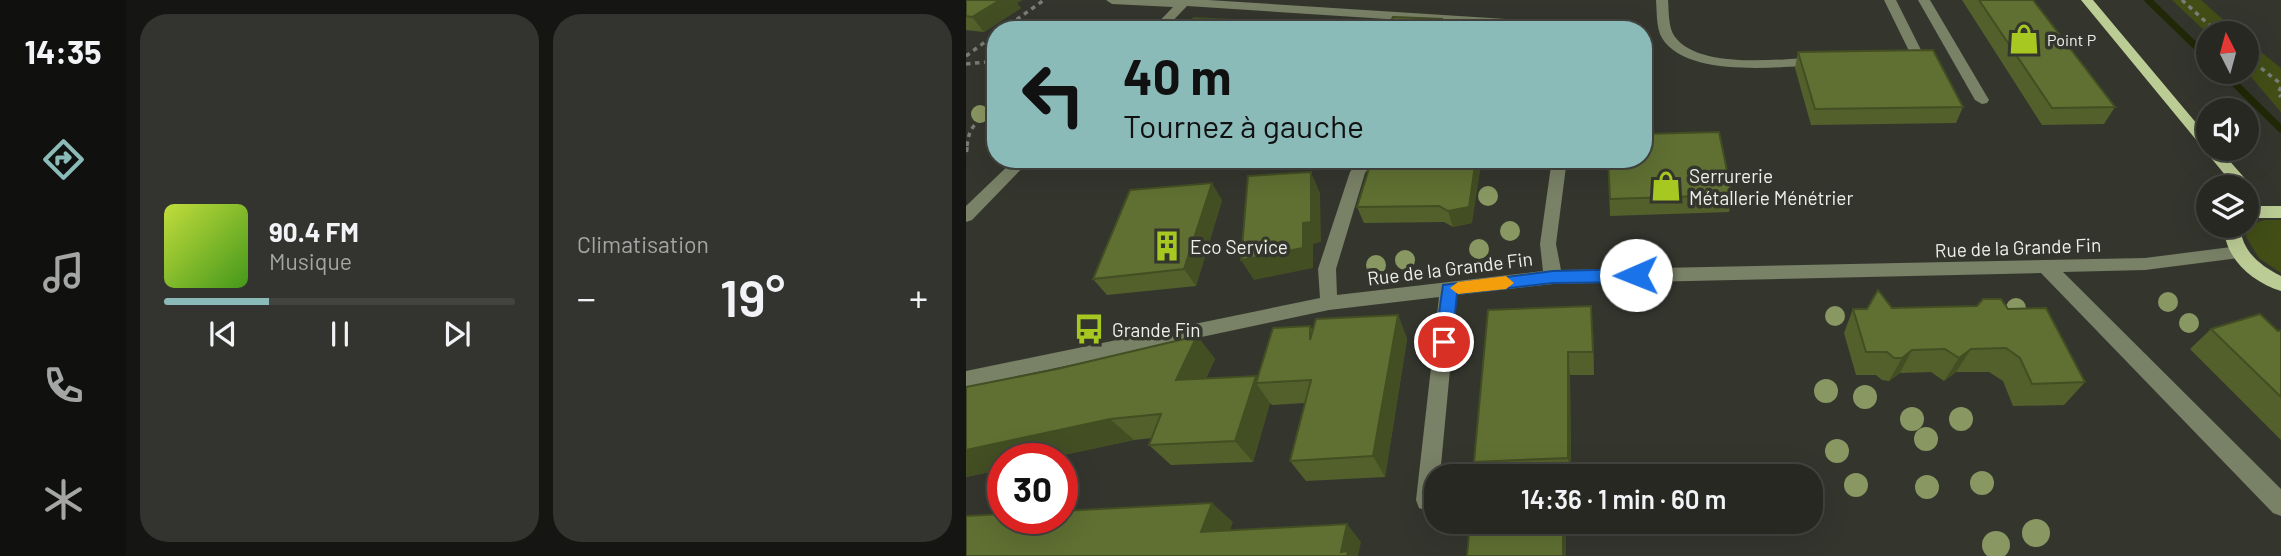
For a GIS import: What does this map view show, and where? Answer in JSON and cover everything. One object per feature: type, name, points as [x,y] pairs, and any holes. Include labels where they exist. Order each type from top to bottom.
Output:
[{"type":"main road","points":[[2087,0],[2196,130]]},
{"type":"main road","points":[[2222,161],[2233,175]]},
{"type":"main road","points":[[2259,211],[2281,212]]},
{"type":"main road","points":[[2232,238],[2239,252],[2253,267],[2281,284]]},
{"type":"street","points":[[1112,0],[1162,4],[1185,1],[1478,21]]},
{"type":"street","points":[[1662,0],[1668,37],[1689,55],[1719,63],[1828,61]]},
{"type":"street","points":[[1882,60],[1909,60],[1917,54],[1890,0]]},
{"type":"street","points":[[1924,0],[1982,100]]},
{"type":"street","points":[[1166,21],[1185,1]]},
{"type":"street","points":[[966,216],[1015,168]]},
{"type":"street","points":[[1329,303],[1327,269],[1361,168]]},
{"type":"street","points":[[1553,277],[1548,244],[1559,168]]},
{"type":"street","name":"Rue de la Grande Fin","points":[[966,379],[1329,303],[1553,277],[2145,264],[2239,252]]},
{"type":"street","points":[[2046,267],[2281,505]]},
{"type":"street","points":[[1431,464],[1449,289]]},
{"type":"path","points":[[1015,21],[1044,0]]},
{"type":"path","points":[[2182,0],[2205,21]]},
{"type":"path","points":[[966,56],[987,41]]},
{"type":"path","points":[[966,64],[987,62]]},
{"type":"path","points":[[2259,67],[2281,85],[2277,93],[2281,97]]},
{"type":"path","points":[[966,152],[968,132],[974,124],[987,116]]},
{"type":"green space","points":[[2172,0],[2201,0],[2225,21],[2196,23]]},
{"type":"green space","points":[[2259,51],[2281,68],[2281,112],[2257,84]]},
{"type":"green space","points":[[2281,220],[2281,273],[2259,258],[2247,238],[2259,238],[2259,222]]},
{"type":"building","points":[[966,0],[1000,0],[972,17],[966,16]]},
{"type":"building","points":[[1979,0],[2033,0],[2115,107],[2052,108]]},
{"type":"building","points":[[1393,17],[1442,19],[1442,21],[1391,21]]},
{"type":"building","points":[[1194,18],[1248,21],[1191,21]]},
{"type":"building","points":[[1933,50],[1963,107],[1815,109],[1798,52]]},
{"type":"building","name":"Serrurerie Métallerie Ménétrier","points":[[1719,132],[1732,195],[1610,199],[1608,168],[1652,168],[1652,134]]},
{"type":"building","points":[[1369,168],[1475,168],[1469,207],[1448,211],[1439,206],[1357,207]]},
{"type":"building","points":[[1311,172],[1311,222],[1303,223],[1303,248],[1241,260],[1248,176]]},
{"type":"building","name":"Eco Service","points":[[1212,183],[1184,269],[1093,279],[1130,190]]},
{"type":"building","points":[[1878,290],[1892,308],[1977,306],[1983,299],[2001,299],[2008,309],[2046,308],[2085,382],[2032,384],[2020,358],[2006,348],[1971,349],[1959,358],[1945,349],[1912,350],[1902,358],[1894,358],[1887,352],[1866,352],[1853,309],[1867,309]]},
{"type":"building","points":[[1591,306],[1593,352],[1568,352],[1568,458],[1474,462],[1488,310]]},
{"type":"building","points":[[2260,314],[2278,331],[2281,330],[2281,397],[2211,329]]},
{"type":"building","points":[[1398,315],[1373,456],[1290,461],[1311,380],[1256,383],[1273,328],[1310,326],[1310,340],[1316,319]]},
{"type":"building","points":[[1197,336],[1176,380],[1256,376],[1235,441],[1149,445],[1161,414],[1110,419],[999,443],[987,443],[987,445],[966,450],[966,387]]},
{"type":"building","points":[[1212,503],[1201,532],[1347,524],[1341,552],[1348,551],[1347,556],[966,556],[966,516],[987,515],[987,534],[1078,534],[1078,510]]},
{"type":"building","points":[[1469,534],[1563,534],[1563,556],[1467,556]]},
{"type":"waterway","points":[[2148,0],[2196,46]]},
{"type":"waterway","points":[[2235,84],[2281,129]]},
{"type":"slow traffic","points":[[1458,288],[1506,283]]},
{"type":"place","name":"Point P","points":[[2024,39]]},
{"type":"place","name":"Serrurerie Métallerie Ménétrier","points":[[1666,186]]},
{"type":"place","name":"Eco Service","points":[[1167,246]]},
{"type":"place","name":"Grande Fin","points":[[1089,329]]},
{"type":"route","points":[[1444,342],[1449,289],[1553,277],[1636,275]]}]
